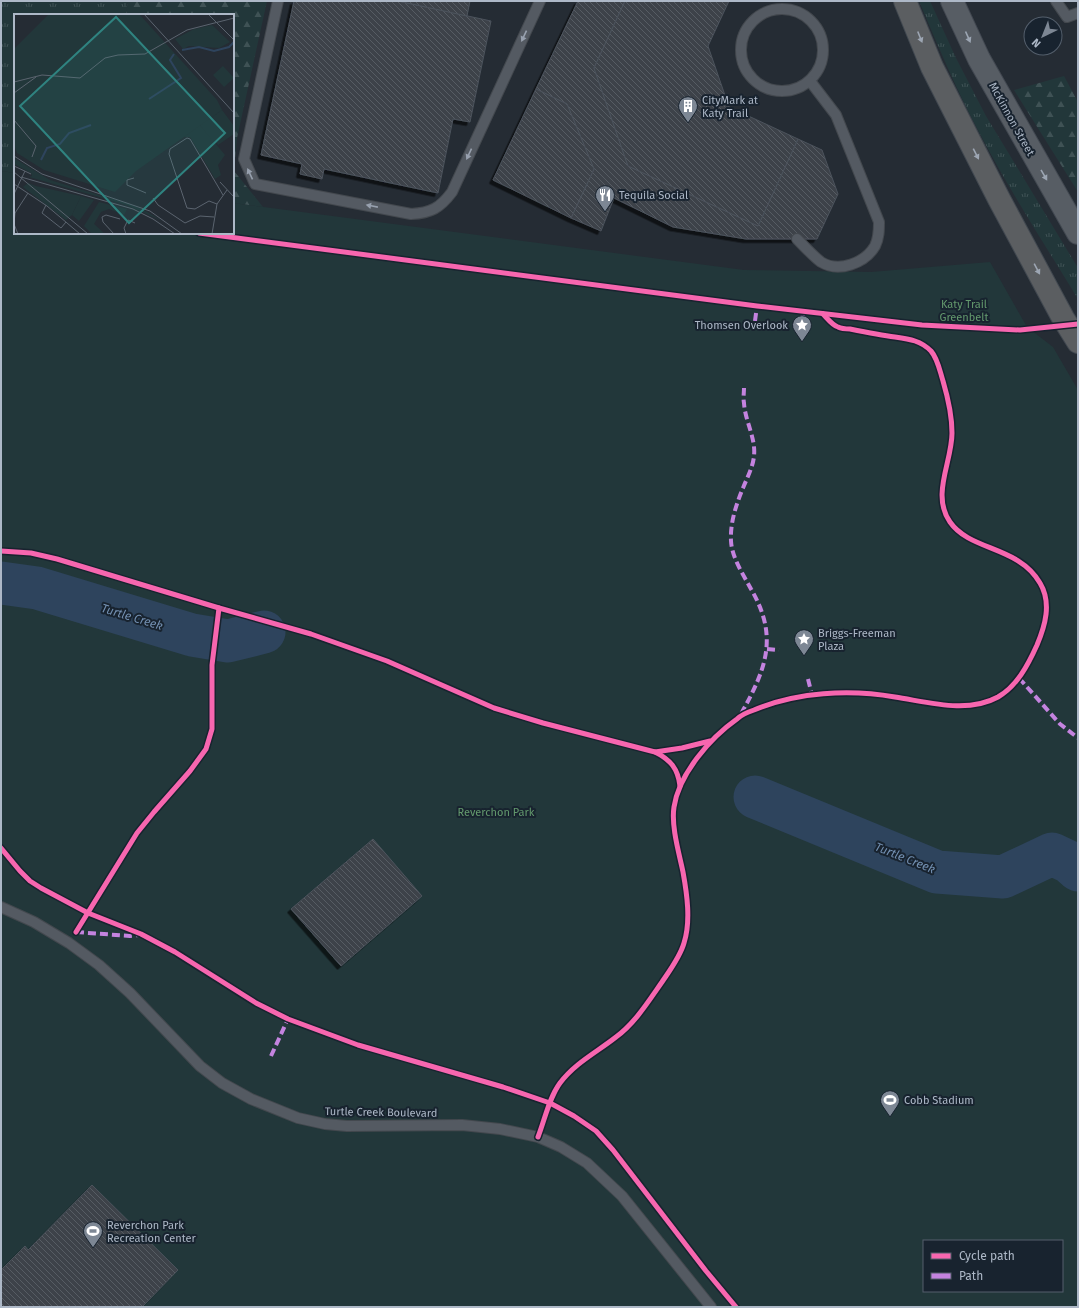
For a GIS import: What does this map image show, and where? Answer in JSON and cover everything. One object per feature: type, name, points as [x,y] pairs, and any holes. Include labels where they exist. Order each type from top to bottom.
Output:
[{"type":"highway","points":[[905,1],[932,67],[1063,318],[1078,342]]},
{"type":"main road","name":"McKinnon Street","points":[[952,1],[978,59],[1078,233]]},
{"type":"lane","points":[[278,1],[244,159],[255,184],[411,214],[423,213],[434,209],[444,202],[452,192],[540,1]]},
{"type":"lane","points":[[1056,1],[1067,17],[1078,13]]},
{"type":"lane","points":[[793,5],[816,26],[824,45],[824,55],[822,65],[817,74],[810,81],[801,88],[779,92],[767,89],[753,80],[743,66],[741,43],[744,32],[759,15],[770,10],[781,9],[793,5]]},
{"type":"lane","points":[[797,239],[822,262],[834,266],[846,266],[858,262],[867,255],[875,245],[879,222],[836,114],[810,81]]},
{"type":"lane","name":"Turtle Creek Boulevard","points":[[1,907],[34,922],[69,943],[99,965],[130,993],[200,1066],[222,1083],[251,1099],[298,1118],[325,1124],[347,1126],[462,1125],[508,1130],[538,1137],[562,1147],[587,1163],[622,1196],[711,1307]]},
{"type":"green space","points":[[1,1],[128,1],[126,14],[14,14],[14,173],[1,171]]},
{"type":"green space","points":[[128,1],[267,1],[237,138],[234,171],[234,14],[126,14]]},
{"type":"green space","points":[[919,1],[930,1],[956,58],[986,116],[1078,268],[1078,299],[991,155],[956,85]]},
{"type":"green space","points":[[1064,76],[1078,102],[1078,192],[1014,90]]},
{"type":"green space","name":"Reverchon Park","points":[[1,171],[14,173],[14,234],[234,234],[234,203],[744,270],[871,272],[990,262],[1027,327],[1053,347],[1078,390],[1078,1307],[1,1307]]},
{"type":"green space","points":[[234,171],[263,207],[234,203]]},
{"type":"building","points":[[294,1],[398,1],[491,21],[470,122],[453,119],[438,193],[324,169],[322,179],[300,174],[302,164],[261,155]]},
{"type":"building","points":[[398,1],[470,1],[467,16]]},
{"type":"building","points":[[578,1],[625,1],[594,68],[628,166],[758,226],[798,139],[822,150],[838,194],[817,239],[746,239],[673,227],[614,198],[601,231],[571,218],[594,169],[567,104],[536,89]]},
{"type":"building","name":"CityMark at Katy Trail","points":[[625,1],[729,1],[708,46],[729,107],[798,139],[758,226],[628,166],[594,68]]},
{"type":"building","points":[[536,89],[567,104],[594,169],[571,218],[493,180]]},
{"type":"building","points":[[373,839],[422,896],[341,966],[291,909]]},
{"type":"building","name":"Reverchon Park Recreation Center","points":[[92,1185],[178,1270],[142,1307],[1,1307],[1,1270],[25,1246],[28,1250]]},
{"type":"waterway","name":"Turtle Creek","points":[[1,583],[37,588],[192,635],[228,641],[264,632]]},
{"type":"waterway","name":"Turtle Creek","points":[[755,797],[937,872],[1003,877],[1052,854],[1069,862],[1078,870]]},
{"type":"marked path","points":[[755,321],[757,306]]},
{"type":"marked path","points":[[802,328],[803,312]]},
{"type":"marked path","points":[[741,714],[750,698],[763,667],[767,638],[765,622],[760,606],[741,572],[733,554],[731,541],[731,528],[734,514],[754,456],[753,443],[745,410],[744,388]]},
{"type":"marked path","points":[[767,649],[779,650]]},
{"type":"marked path","points":[[1019,678],[1060,724],[1078,738]]},
{"type":"marked path","points":[[808,679],[812,695]]},
{"type":"marked path","points":[[76,932],[130,936],[139,935]]},
{"type":"marked path","points":[[271,1056],[288,1019]]},
{"type":"cycle path","points":[[207,234],[757,306],[922,325],[1020,330],[1078,324]]},
{"type":"cycle path","points":[[538,1137],[550,1102],[560,1083],[572,1069],[616,1037],[629,1025],[652,997],[680,953],[686,935],[688,908],[683,872],[674,831],[674,807],[682,782],[689,770],[716,736],[745,713],[788,699],[805,696],[860,693],[934,704],[960,706],[986,702],[998,697],[1011,687],[1030,660],[1040,638],[1045,622],[1046,598],[1040,583],[1031,571],[1008,555],[970,539],[950,522],[945,512],[942,501],[942,490],[951,444],[952,427],[947,394],[933,354],[924,345],[913,340],[840,328],[832,323],[823,314]]},
{"type":"cycle path","points":[[1,551],[31,553],[57,559],[311,634],[387,661],[494,708],[543,723],[655,752],[665,758],[673,766],[678,775],[680,786]]},
{"type":"cycle path","points":[[76,932],[137,833],[190,771],[206,749],[212,729],[212,665],[219,608]]},
{"type":"cycle path","points":[[655,752],[682,748],[710,741]]},
{"type":"cycle path","points":[[1,848],[20,871],[30,881],[41,888],[88,913],[141,934],[175,952],[256,1003],[288,1019],[358,1045],[503,1087],[550,1103],[574,1116],[596,1131],[613,1150],[706,1271],[736,1307]]},
{"type":"place","name":"CityMark at Katy Trail","points":[[688,123]]},
{"type":"place","name":"Tequila Social","points":[[605,212]]},
{"type":"place","name":"Thomsen Overlook","points":[[802,342]]},
{"type":"place","name":"Briggs-Freeman Plaza","points":[[804,656]]},
{"type":"place","name":"Cobb Stadium","points":[[890,1117]]},
{"type":"place","name":"Reverchon Park Recreation Center","points":[[93,1248]]},
{"type":"park label","name":"Katy Trail Greenbelt","points":[[964,310]]}]
